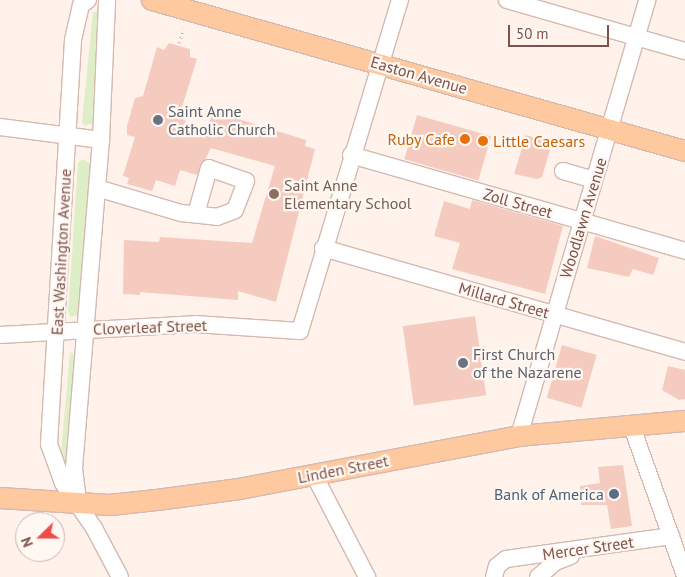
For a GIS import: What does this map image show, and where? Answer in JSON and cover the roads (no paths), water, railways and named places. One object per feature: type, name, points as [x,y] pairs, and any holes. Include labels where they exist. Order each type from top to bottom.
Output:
[{"type":"main road","name":"Easton Avenue","points":[[152,0],[685,151]]},
{"type":"main road","name":"Linden Street","points":[[0,498],[78,501],[110,505],[157,500],[314,475],[519,436],[632,427],[685,420]]},
{"type":"street","name":"East Washington Avenue","points":[[88,0],[81,5],[73,40],[49,444],[63,482],[78,501],[120,577]]},
{"type":"street","name":"East Washington Avenue","points":[[78,501],[74,468],[87,329],[101,140],[107,0]]},
{"type":"street","points":[[323,248],[378,63],[387,48],[400,0]]},
{"type":"street","points":[[507,0],[685,51]]},
{"type":"street","name":"Woodlawn Avenue","points":[[519,436],[647,0]]},
{"type":"street","points":[[0,127],[101,140]]},
{"type":"street","name":"Zoll Street","points":[[351,155],[685,251]]},
{"type":"street","points":[[563,171],[594,180]]},
{"type":"street","points":[[97,188],[196,214]]},
{"type":"street","name":"Cloverleaf Street","points":[[0,335],[195,324],[300,331],[323,248]]},
{"type":"street","name":"Millard Street","points":[[323,248],[685,352]]},
{"type":"street","points":[[632,427],[685,576]]},
{"type":"street","points":[[314,475],[367,577]]},
{"type":"street","name":"Mercer Street","points":[[494,577],[497,566],[506,559],[671,536]]},
{"type":"street","points":[[538,577],[555,562],[595,548]]},
{"type":"place","name":"Saint Anne Catholic Church","points":[[158,120]]},
{"type":"place","name":"Ruby Cafe","points":[[465,139]]},
{"type":"place","name":"Little Caesars","points":[[483,141]]},
{"type":"place","name":"Saint Anne Elementary School","points":[[274,194]]},
{"type":"place","name":"First Church of the Nazarene","points":[[463,363]]},
{"type":"place","name":"Bank of America","points":[[614,494]]}]
